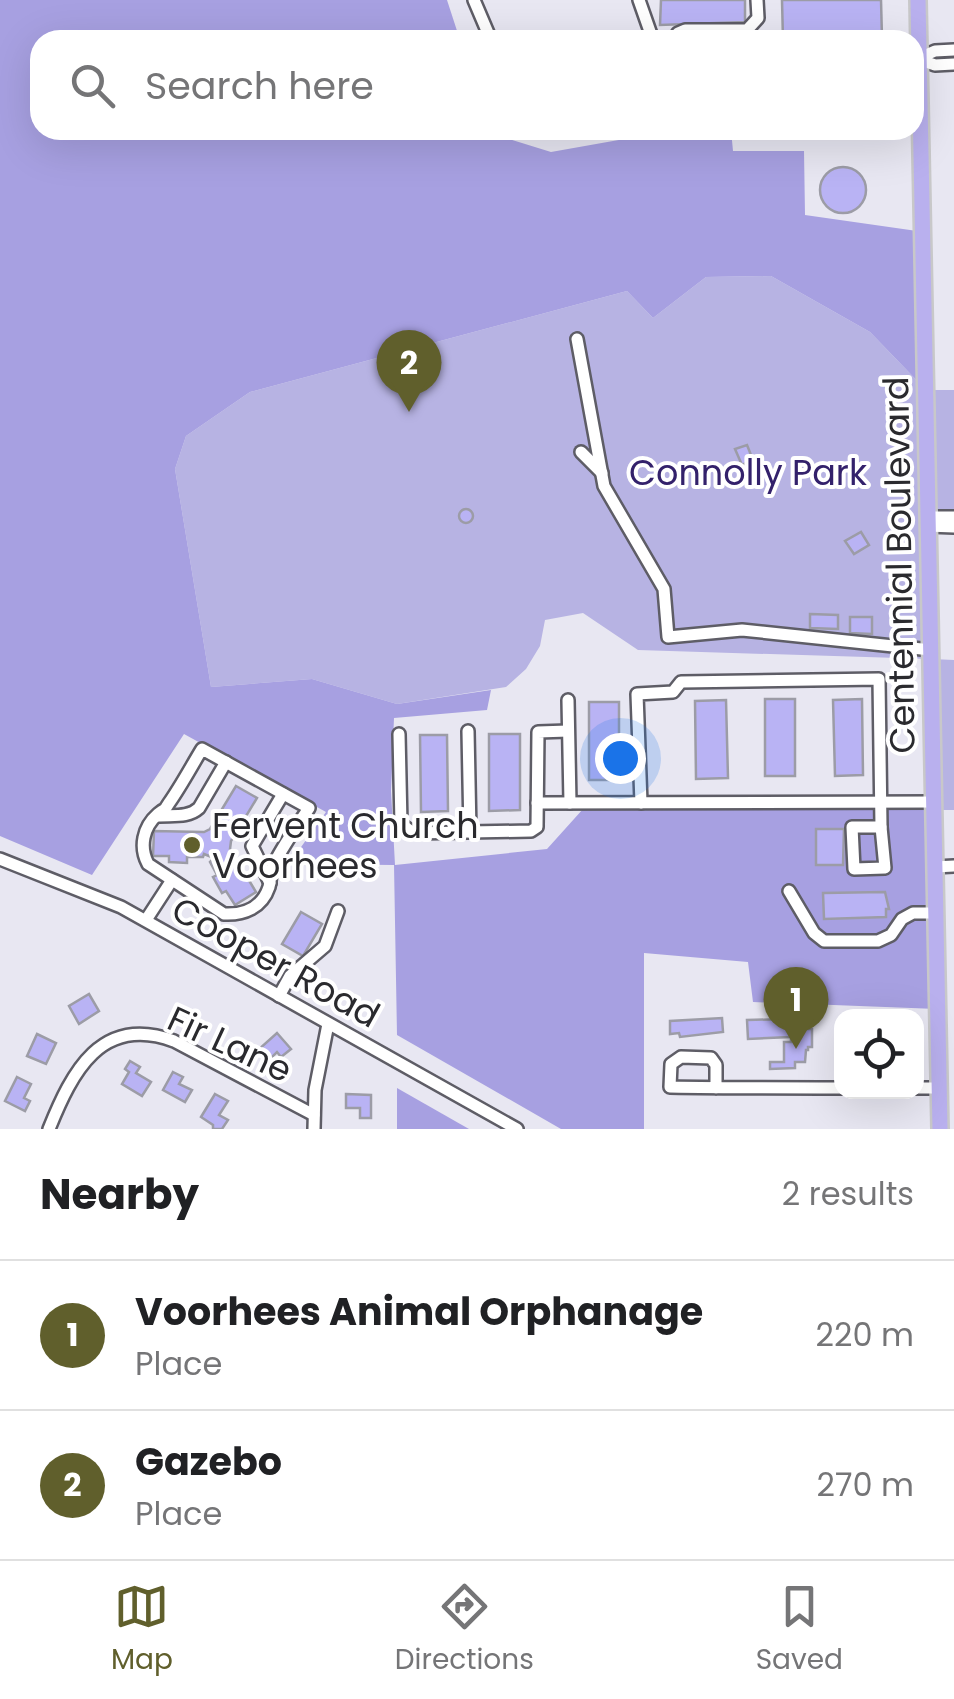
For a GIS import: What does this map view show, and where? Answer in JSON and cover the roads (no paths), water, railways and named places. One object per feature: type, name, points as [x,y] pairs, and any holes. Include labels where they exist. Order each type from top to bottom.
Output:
[{"type":"main road","name":"Centennial Boulevard","points":[[917,30],[918,0]]},
{"type":"main road","name":"Centennial Boulevard","points":[[919,140],[936,913],[946,1019],[939,1088],[940,1129]]},
{"type":"street","points":[[474,0],[487,30]]},
{"type":"street","points":[[639,0],[650,30]]},
{"type":"street","points":[[684,30],[748,30],[758,18],[757,0]]},
{"type":"street","points":[[924,55],[954,50]]},
{"type":"street","points":[[924,61],[935,65],[954,64]]},
{"type":"street","points":[[577,339],[604,486],[664,589],[668,638],[742,630],[931,650]]},
{"type":"street","points":[[581,452],[602,472]]},
{"type":"street","points":[[928,522],[954,518]]},
{"type":"street","points":[[928,522],[954,527]]},
{"type":"street","points":[[642,803],[637,694],[673,692],[681,682],[880,679],[884,868],[854,868],[852,827],[881,827]]},
{"type":"street","points":[[568,700],[570,803]]},
{"type":"street","points":[[399,734],[401,824],[413,833],[531,831],[537,827],[538,732],[568,730]]},
{"type":"street","points":[[468,731],[470,832]]},
{"type":"street","points":[[202,749],[284,794],[308,808],[272,868],[266,895],[248,911],[224,914],[148,864],[142,852],[143,839],[156,816],[166,808],[202,749]]},
{"type":"street","points":[[156,816],[194,813],[226,762]]},
{"type":"street","points":[[270,884],[252,846],[284,794]]},
{"type":"street","points":[[537,803],[934,802]]},
{"type":"street","name":"Cooper Road","points":[[0,860],[146,920],[517,1129]]},
{"type":"street","points":[[935,867],[954,866]]},
{"type":"street","points":[[146,920],[172,880]]},
{"type":"street","points":[[789,891],[814,933],[824,941],[878,941],[913,913],[936,913]]},
{"type":"street","points":[[279,996],[290,976],[325,946],[338,911]]},
{"type":"street","points":[[314,1122],[317,1075],[328,1024]]},
{"type":"street","name":"Fir Lane","points":[[49,1129],[84,1060],[114,1040],[141,1033],[174,1041],[314,1122]]},
{"type":"street","points":[[716,1088],[716,1066],[710,1058],[682,1056],[671,1064],[670,1088],[716,1088],[834,1088]]},
{"type":"street","points":[[924,1088],[939,1088]]},
{"type":"place","name":"Gazebo","points":[[409,412]]},
{"type":"place","name":"Fervent Church Voorhees","points":[[192,845]]},
{"type":"place","name":"Voorhees Animal Orphanage","points":[[796,1049]]},
{"type":"park label","name":"Connolly Park","points":[[748,472]]}]
